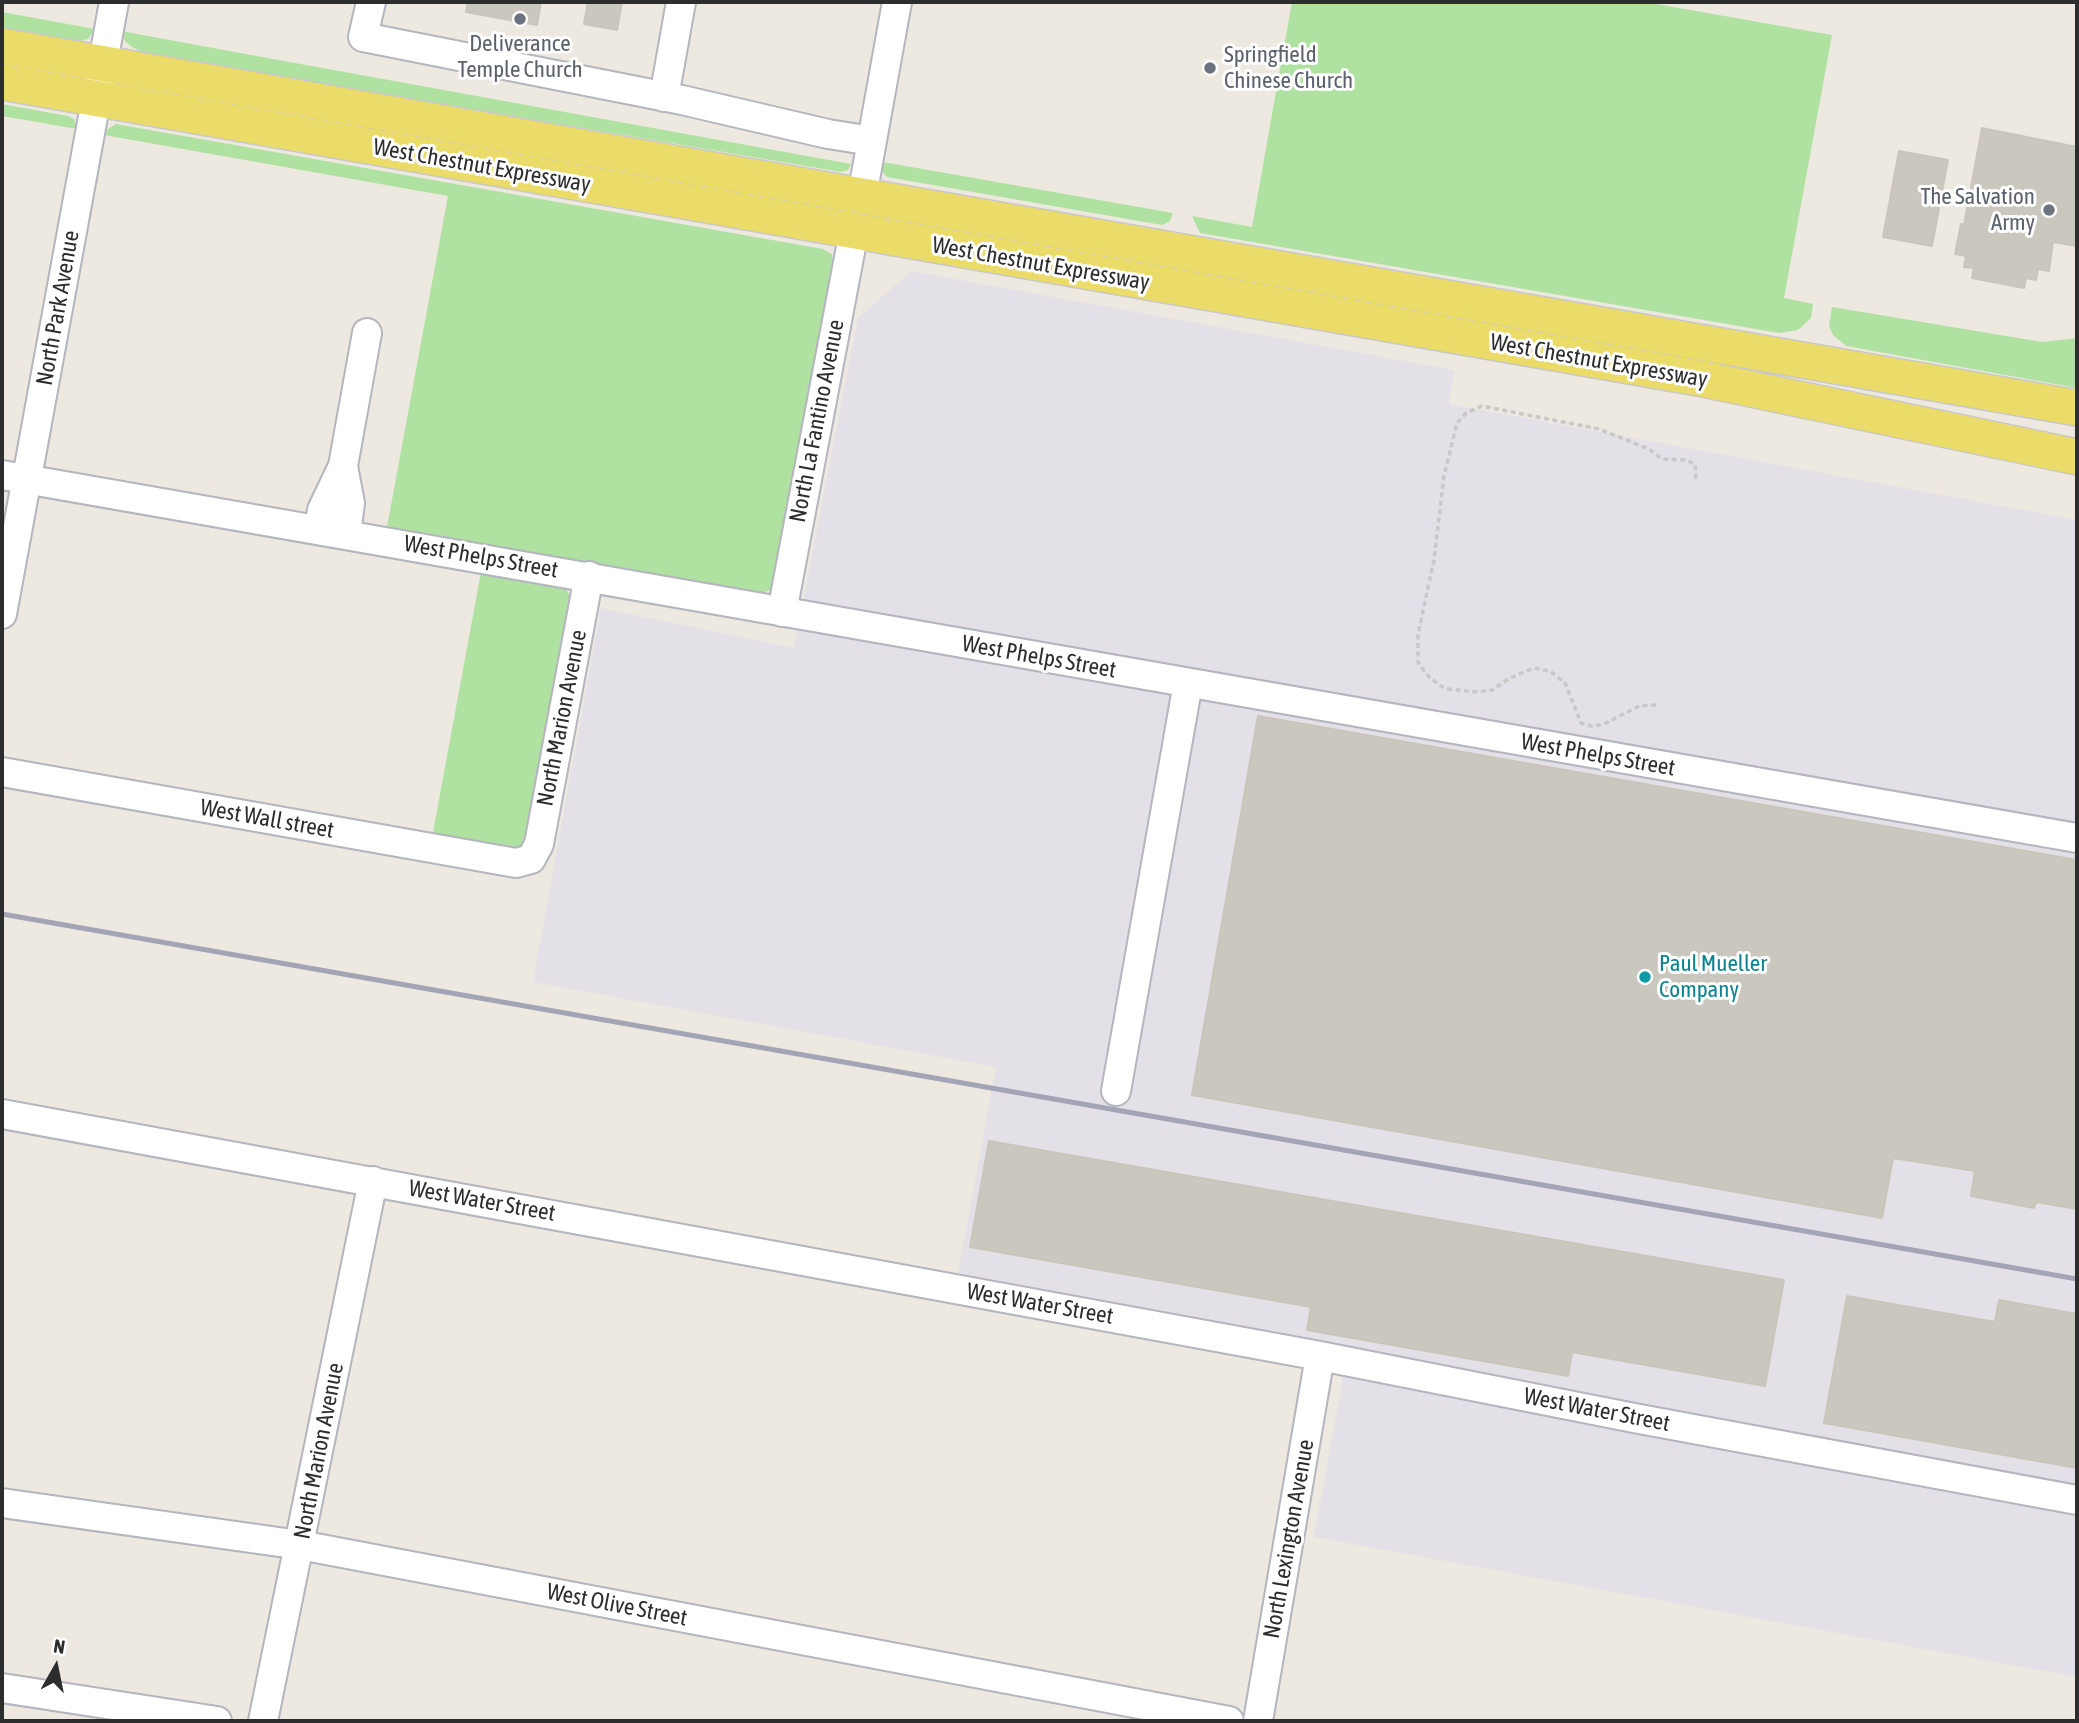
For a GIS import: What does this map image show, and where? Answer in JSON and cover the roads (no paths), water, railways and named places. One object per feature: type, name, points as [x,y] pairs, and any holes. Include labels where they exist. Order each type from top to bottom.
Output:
[{"type":"main road","name":"West Chestnut Expressway","points":[[2,46],[2077,408]]},
{"type":"main road","name":"West Chestnut Expressway","points":[[2,82],[1698,378],[2077,457]]},
{"type":"street","name":"North Park Avenue","points":[[2,614],[14,477],[96,98],[114,2]]},
{"type":"street","points":[[371,2],[363,37],[872,141]]},
{"type":"street","points":[[664,97],[681,2]]},
{"type":"street","points":[[862,196],[897,2]]},
{"type":"street","name":"North La Fantino Avenue","points":[[782,612],[854,231]]},
{"type":"street","points":[[332,531],[349,503],[342,466],[367,333]]},
{"type":"street","name":"West Phelps Street","points":[[14,477],[2077,838]]},
{"type":"street","name":"North Marion Avenue","points":[[531,859],[539,844],[589,576]]},
{"type":"street","points":[[1116,1091],[1188,683]]},
{"type":"street","name":"West Wall street","points":[[2,772],[516,863],[531,859]]},
{"type":"street","name":"West Water Street","points":[[2,1114],[1320,1356],[2077,1500]]},
{"type":"street","name":"North Marion Avenue","points":[[263,1721],[373,1181]]},
{"type":"street","name":"North Lexington Avenue","points":[[1258,1721],[1320,1356]]},
{"type":"street","name":"West Olive Street","points":[[2,1503],[300,1545],[1229,1721]]},
{"type":"street","points":[[2,1688],[217,1721]]},
{"type":"railway","points":[[2,914],[2077,1279]]},
{"type":"place","name":"Deliverance Temple Church","points":[[520,19]]},
{"type":"place","name":"Springfield Chinese Church","points":[[1210,68]]},
{"type":"place","name":"The Salvation Army","points":[[2049,210]]},
{"type":"place","name":"Paul Mueller Company","points":[[1645,977]]}]
